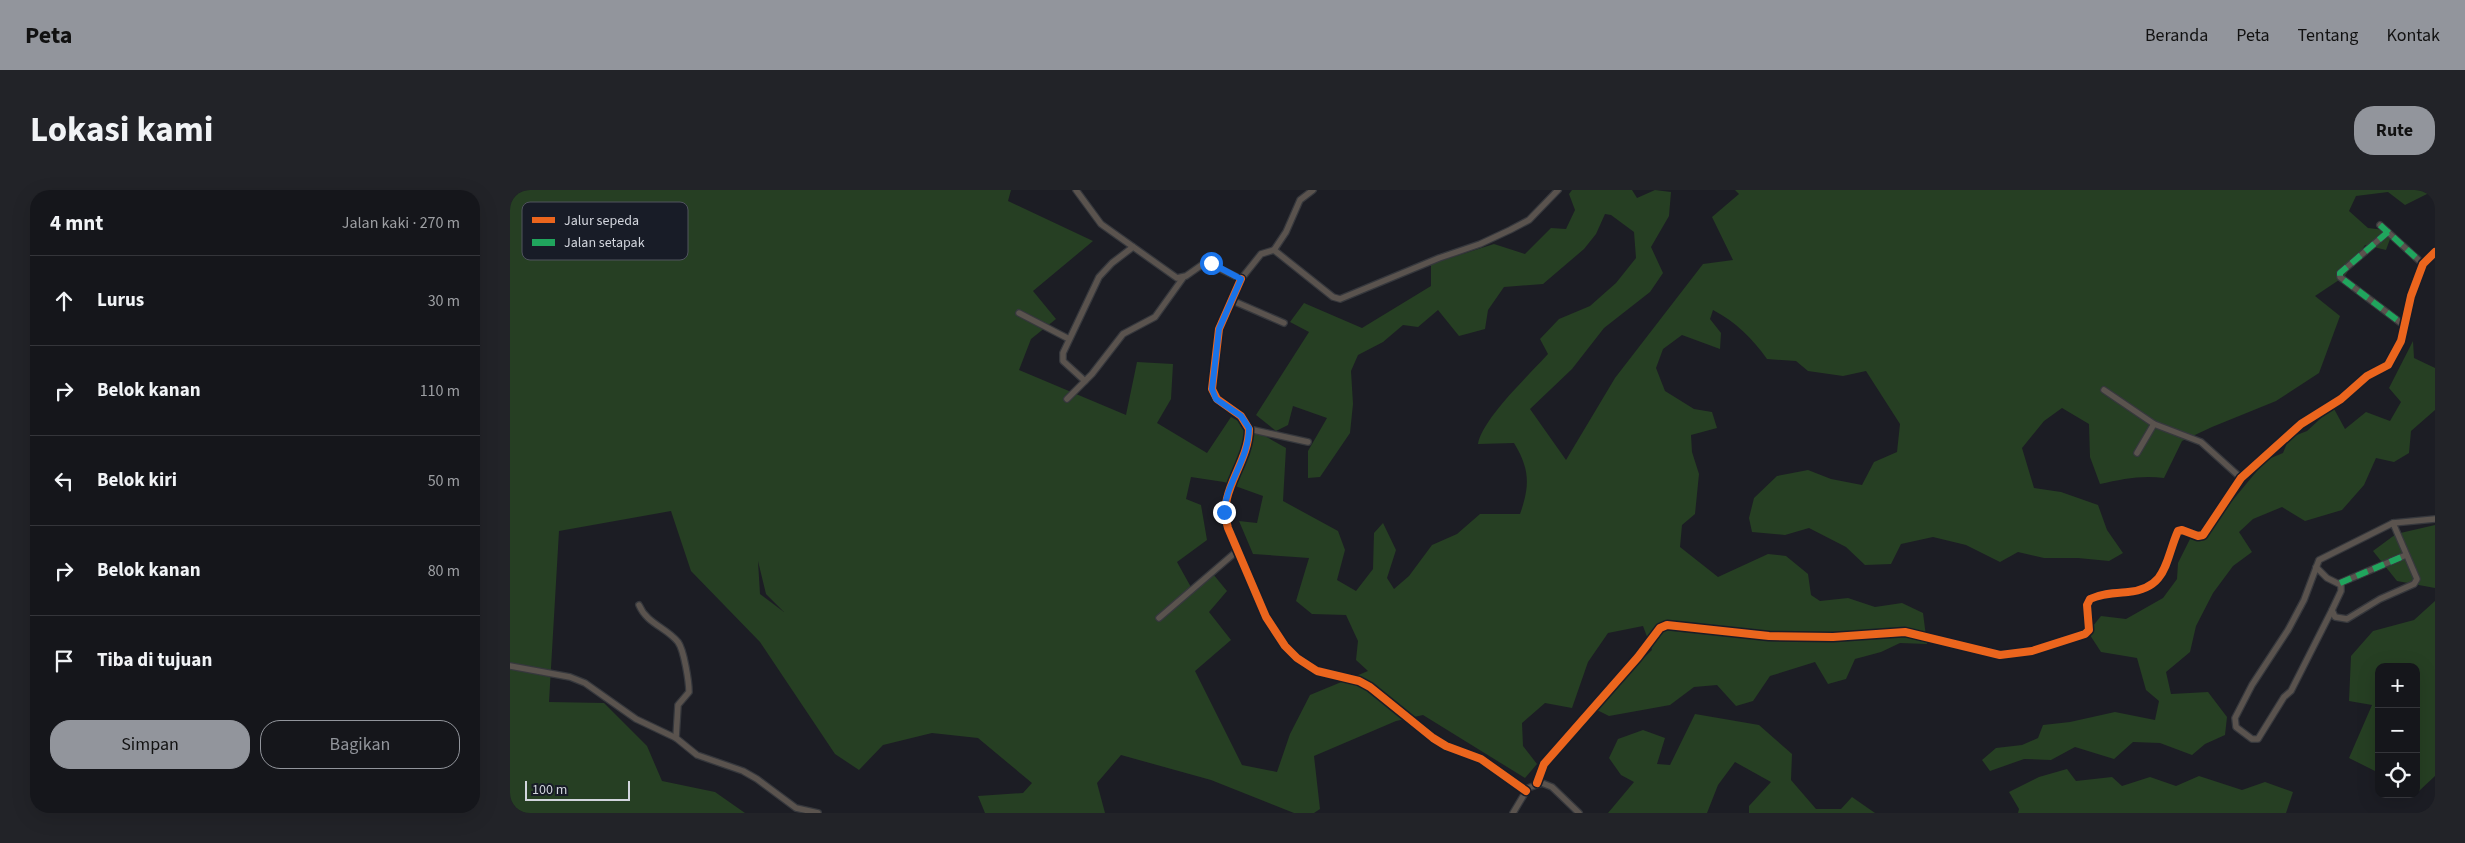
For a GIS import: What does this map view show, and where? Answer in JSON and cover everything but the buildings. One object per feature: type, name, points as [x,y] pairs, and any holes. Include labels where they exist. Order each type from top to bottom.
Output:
[{"type":"street","points":[[1076,190],[1101,224],[1177,278],[1183,278]]},
{"type":"street","points":[[1299,190],[1303,197]]},
{"type":"street","points":[[1308,442],[1249,428],[1241,416],[1216,399],[1212,389],[1218,335],[1241,279],[1261,254],[1274,250],[1286,232],[1303,197],[1313,190]]},
{"type":"street","points":[[1274,250],[1333,297],[1348,297],[1510,230],[1529,220],[1558,190]]},
{"type":"street","points":[[2380,225],[2423,264]]},
{"type":"street","points":[[2388,232],[2340,273],[2340,277],[2405,326]]},
{"type":"street","points":[[1085,381],[1063,361],[1063,353],[1099,278],[1112,263],[1133,247]]},
{"type":"street","points":[[1512,813],[1526,791],[1537,784],[1544,764],[1663,626],[1681,625],[1768,636],[1833,637],[1905,632],[1989,654],[2009,655],[2032,651],[2088,632],[2087,605],[2090,598],[2144,589],[2156,582],[2169,560],[2178,531],[2182,530],[2198,536],[2203,535],[2241,478],[2301,424],[2346,396],[2367,376],[2388,365],[2397,350],[2405,326],[2411,296],[2423,264],[2435,252]]},
{"type":"street","points":[[1067,398],[1085,381],[1123,334],[1155,317],[1183,278],[1206,262],[1241,279]]},
{"type":"street","points":[[1231,300],[1284,323]]},
{"type":"street","points":[[1019,313],[1069,339]]},
{"type":"street","points":[[2104,390],[2154,424],[2201,442],[2241,478]]},
{"type":"street","points":[[2137,453],[2154,424]]},
{"type":"street","points":[[1249,428],[1244,454],[1224,505],[1225,520],[1266,617],[1285,646],[1297,658],[1317,671],[1365,684],[1433,738],[1446,746],[1481,759],[1526,791]]},
{"type":"street","points":[[2340,583],[2341,591],[2291,691],[2284,697],[2258,739],[2252,739],[2236,727],[2235,718],[2252,685],[2288,630],[2304,600],[2316,566],[2322,558],[2393,523],[2435,519]]},
{"type":"street","points":[[2332,610],[2335,617],[2347,619],[2380,599],[2414,584],[2416,579],[2393,523]]},
{"type":"street","points":[[1159,618],[1237,551]]},
{"type":"street","points":[[2316,566],[2328,578],[2340,583],[2406,554]]},
{"type":"street","points":[[638,604],[650,621],[674,638],[681,649],[689,692],[678,705],[676,738]]},
{"type":"street","points":[[510,666],[570,677],[585,683],[636,719],[676,738],[697,755],[743,771],[796,808],[818,813]]},
{"type":"street","points":[[1537,784],[1552,787],[1579,813]]},
{"type":"green space","points":[[510,190],[1011,190],[1008,201],[1093,241],[1033,291],[1056,319],[1031,339],[1019,370],[1126,415],[1137,362],[1173,364],[1171,399],[1157,423],[1207,453],[1231,417],[1286,448],[1283,501],[1338,531],[1345,550],[1337,580],[1356,591],[1373,569],[1374,533],[1383,523],[1396,550],[1387,578],[1394,589],[1409,576],[1432,545],[1457,534],[1480,514],[1520,514],[1526,495],[1527,478],[1519,452],[1514,443],[1478,444],[1481,434],[1497,410],[1548,354],[1540,339],[1559,319],[1590,306],[1616,283],[1636,258],[1634,232],[1611,215],[1605,214],[1596,234],[1584,249],[1543,284],[1504,287],[1488,310],[1485,329],[1459,336],[1438,310],[1418,327],[1403,325],[1383,342],[1358,355],[1351,371],[1353,404],[1350,433],[1320,477],[1308,478],[1308,451],[1327,418],[1293,406],[1288,425],[1276,431],[1256,415],[1309,332],[1290,322],[1304,303],[1362,328],[1431,286],[1431,264],[1494,244],[1525,254],[1551,228],[1566,229],[1575,210],[1569,194],[1572,190],[1632,190],[1637,198],[1655,190],[1671,192],[1669,216],[1651,247],[1663,273],[1650,292],[1604,328],[1572,369],[1530,409],[1566,460],[1615,378],[1703,264],[1733,260],[1712,217],[1739,194],[1735,190],[2435,190],[2405,205],[2388,192],[2356,196],[2349,211],[2368,228],[2393,231],[2386,250],[2365,245],[2345,276],[2315,296],[2340,316],[2319,373],[2276,401],[2182,441],[2164,478],[2132,478],[2100,484],[2090,457],[2089,424],[2062,408],[2044,421],[2022,448],[2034,488],[2061,492],[2098,505],[2107,530],[2123,553],[2109,561],[2078,558],[2044,558],[2018,552],[2000,562],[1966,545],[1933,537],[1901,544],[1891,564],[1865,565],[1846,547],[1809,528],[1785,535],[1752,532],[1749,518],[1754,498],[1777,476],[1808,470],[1831,479],[1862,485],[1874,462],[1897,452],[1900,424],[1866,371],[1843,376],[1808,371],[1796,361],[1767,359],[1743,331],[1713,310],[1710,319],[1721,333],[1720,349],[1682,335],[1663,349],[1656,368],[1665,391],[1694,409],[1712,412],[1717,428],[1691,435],[1692,452],[1699,474],[1695,514],[1682,525],[1680,547],[1718,577],[1768,554],[1786,556],[1808,574],[1811,595],[1820,601],[1848,598],[1875,607],[1902,603],[1923,613],[1927,644],[1900,643],[1881,652],[1855,659],[1846,679],[1828,684],[1815,662],[1770,676],[1753,701],[1736,706],[1717,685],[1694,687],[1670,705],[1609,716],[1597,710],[1607,693],[1652,650],[1643,626],[1608,633],[1588,662],[1572,708],[1545,703],[1522,723],[1523,746],[1537,764],[1525,778],[1423,715],[1396,721],[1314,756],[1320,809],[1314,813],[1294,813],[1211,780],[1121,755],[1097,783],[1105,813],[985,813],[978,796],[1023,793],[1032,783],[978,738],[932,733],[883,745],[859,770],[835,754],[760,642],[691,571],[671,511],[559,531],[549,702],[604,703],[647,746],[662,781],[715,792],[745,813],[510,813]],"holes":[[[1191,477],[1224,482],[1263,496],[1257,523],[1239,521],[1253,554],[1309,558],[1296,601],[1312,614],[1346,615],[1358,641],[1356,660],[1368,671],[1310,695],[1290,734],[1277,772],[1242,765],[1195,671],[1231,640],[1209,612],[1227,591],[1213,574],[1192,589],[1177,562],[1207,540],[1201,505],[1186,499]],[[758,561],[766,594],[784,612],[760,594]]]},
{"type":"green space","points":[[2413,341],[2414,358],[2435,368],[2435,410],[2411,431],[2409,453],[2394,462],[2376,458],[2364,485],[2342,510],[2305,521],[2282,507],[2253,519],[2239,532],[2252,552],[2233,566],[2213,593],[2196,626],[2190,652],[2166,672],[2171,694],[2208,692],[2227,717],[2225,735],[2205,744],[2192,755],[2160,743],[2133,742],[2114,759],[2075,747],[2051,760],[2024,759],[1990,771],[1982,760],[1996,748],[2022,745],[2038,738],[2043,725],[2070,722],[2115,712],[2155,720],[2159,701],[2146,690],[2137,658],[2101,652],[2088,632],[2101,616],[2126,619],[2163,598],[2177,579],[2178,563],[2190,539],[2203,536],[2266,460],[2283,453],[2289,438],[2307,431],[2333,407],[2345,429],[2366,412],[2390,421],[2401,402],[2389,388]]},
{"type":"green space","points":[[2435,525],[2435,588],[2397,581],[2373,551],[2396,534]]},
{"type":"green space","points":[[2435,601],[2435,776],[2420,790],[2420,663],[2375,663],[2375,771],[2349,758],[2372,705],[2349,701],[2351,656],[2373,631],[2414,620]]},
{"type":"green space","points":[[1695,714],[1759,725],[1792,754],[1791,780],[1816,809],[1841,809],[1852,797],[1875,813],[1749,813],[1749,806],[1771,782],[1735,762],[1718,785],[1707,813],[1608,813],[1634,782],[1621,775],[1609,758],[1618,739],[1643,730],[1665,738],[1657,764],[1670,765]]},
{"type":"green space","points":[[2067,769],[2076,781],[2112,777],[2122,786],[2150,777],[2176,786],[2199,776],[2242,790],[2265,782],[2293,792],[2286,813],[2018,813],[2019,809],[2009,792],[2039,777]]},
{"type":"marked path","points":[[2380,225],[2423,264]]},
{"type":"marked path","points":[[2388,232],[2340,273],[2340,277],[2405,326]]},
{"type":"marked path","points":[[2340,583],[2406,555]]},
{"type":"cycle path","points":[[1537,783],[1544,764],[1638,657],[1660,628],[1667,625],[1769,636],[1833,637],[1905,632],[2000,655],[2032,651],[2085,634],[2089,630],[2087,605],[2090,599],[2104,594],[2128,592],[2151,585],[2163,571],[2178,531],[2182,530],[2198,536],[2203,535],[2241,478],[2301,424],[2341,399],[2367,376],[2388,365],[2401,341],[2411,296],[2423,264],[2435,252]]},
{"type":"cycle path","points":[[1241,279],[1219,329],[1212,389],[1217,399],[1241,416],[1249,429],[1248,442],[1229,490],[1225,515],[1228,528],[1266,617],[1285,646],[1297,658],[1317,671],[1359,681],[1370,687],[1433,738],[1446,746],[1481,759],[1526,791]]},
{"type":"route","points":[[1211,263],[1241,279],[1219,329],[1212,389],[1216,399],[1241,416],[1249,428],[1249,438],[1239,468],[1227,493],[1224,512]]}]
